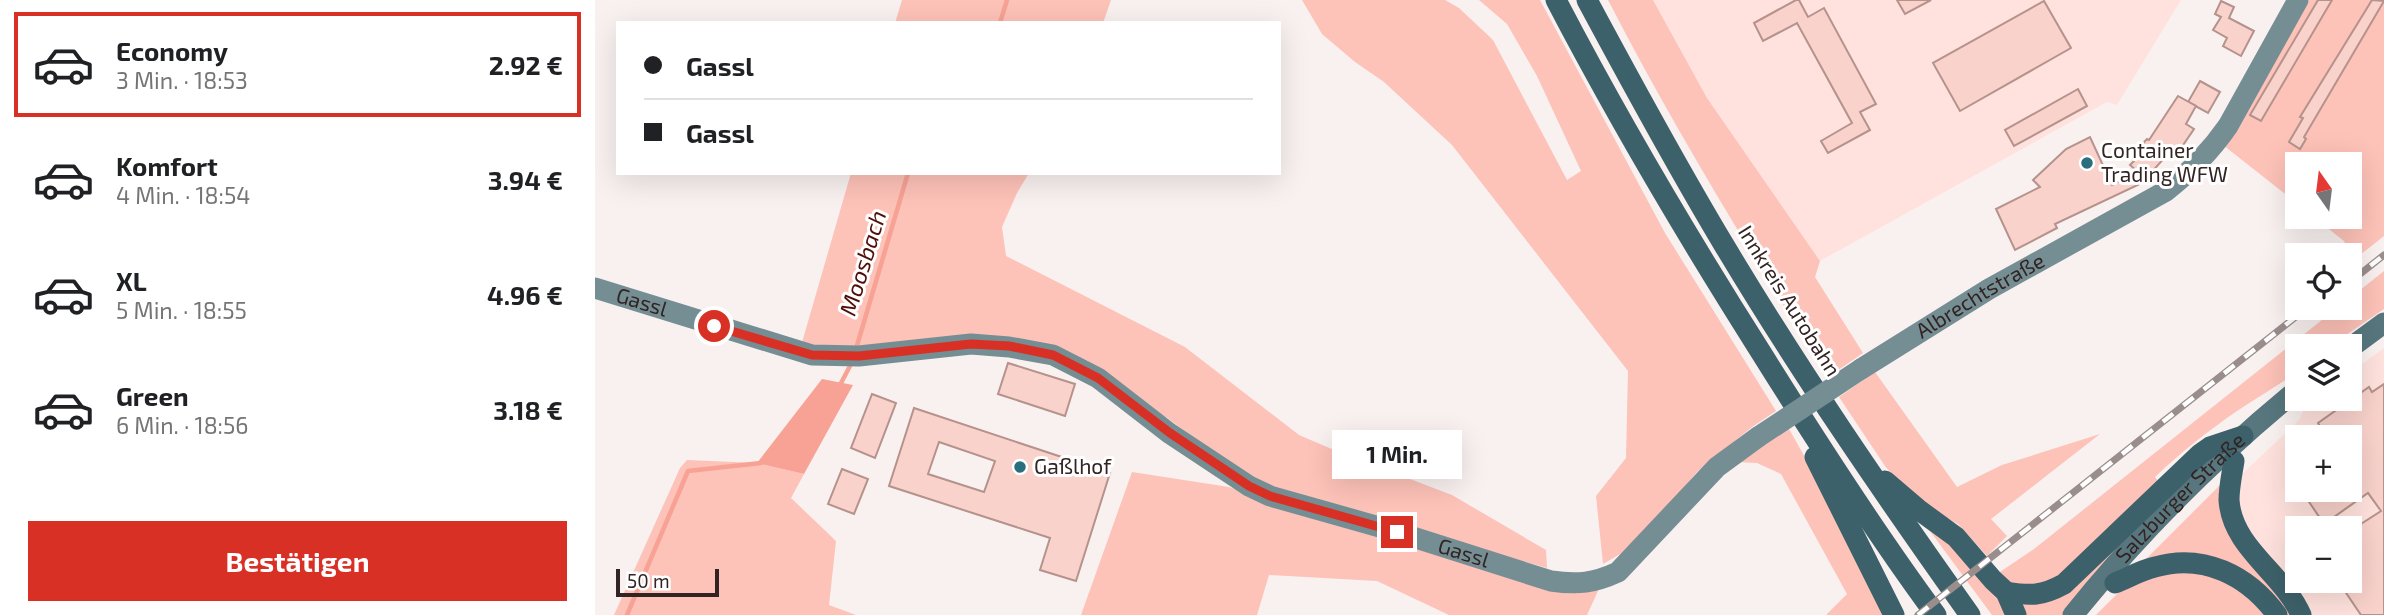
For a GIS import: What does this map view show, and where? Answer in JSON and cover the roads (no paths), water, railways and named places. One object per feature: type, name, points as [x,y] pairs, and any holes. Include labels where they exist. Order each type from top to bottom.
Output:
[{"type":"highway","points":[[1556,0],[1671,206],[1804,421],[1936,615]]},
{"type":"highway","name":"Innkreis Autobahn","points":[[1587,0],[1642,104],[1723,243],[1862,461],[1970,615]]},
{"type":"highway","points":[[1804,421],[1816,461],[1894,615]]},
{"type":"highway","points":[[2007,592],[2031,596],[2048,593],[2064,584],[2200,454],[2210,447],[2243,436]]},
{"type":"highway","points":[[1862,461],[1919,510],[1956,537],[1993,580],[2007,592],[2016,615]]},
{"type":"highway","points":[[2234,461],[2229,499],[2237,529],[2287,592],[2301,615]]},
{"type":"highway","points":[[2115,583],[2153,567],[2173,563],[2193,562],[2215,566],[2254,588],[2277,615]]},
{"type":"main road","points":[[2362,339],[2384,323]]},
{"type":"main road","points":[[2362,356],[2384,339]]},
{"type":"main road","name":"Salzburger Straße","points":[[2073,615],[2157,517],[2285,400]]},
{"type":"main road","name":"Salzburger Straße","points":[[2089,615],[2179,513],[2292,411]]},
{"type":"street","name":"Albrechtstraße","points":[[1627,563],[1717,467],[1758,437],[1989,289],[2166,191],[2216,144],[2298,0]]},
{"type":"street","name":"Gassl","points":[[595,288],[812,355],[854,356],[971,344],[1009,346],[1053,355],[1098,378],[1170,433],[1249,486],[1270,496],[1397,532],[1551,582],[1576,584],[1602,579],[1618,572],[1627,563]]},
{"type":"waterway","name":"Moosbach","points":[[1001,21],[1007,0]]},
{"type":"waterway","name":"Moosbach","points":[[856,349],[907,175]]},
{"type":"waterway","name":"Moosbach","points":[[839,387],[851,364]]},
{"type":"waterway","name":"Moosbach","points":[[627,615],[688,471],[761,463]]},
{"type":"railway","points":[[2362,272],[2384,255]]},
{"type":"railway","points":[[1918,615],[2292,320]]},
{"type":"place","name":"Container Trading WFW","points":[[2087,163]]},
{"type":"place","name":"Gaßlhof","points":[[1020,467]]}]
